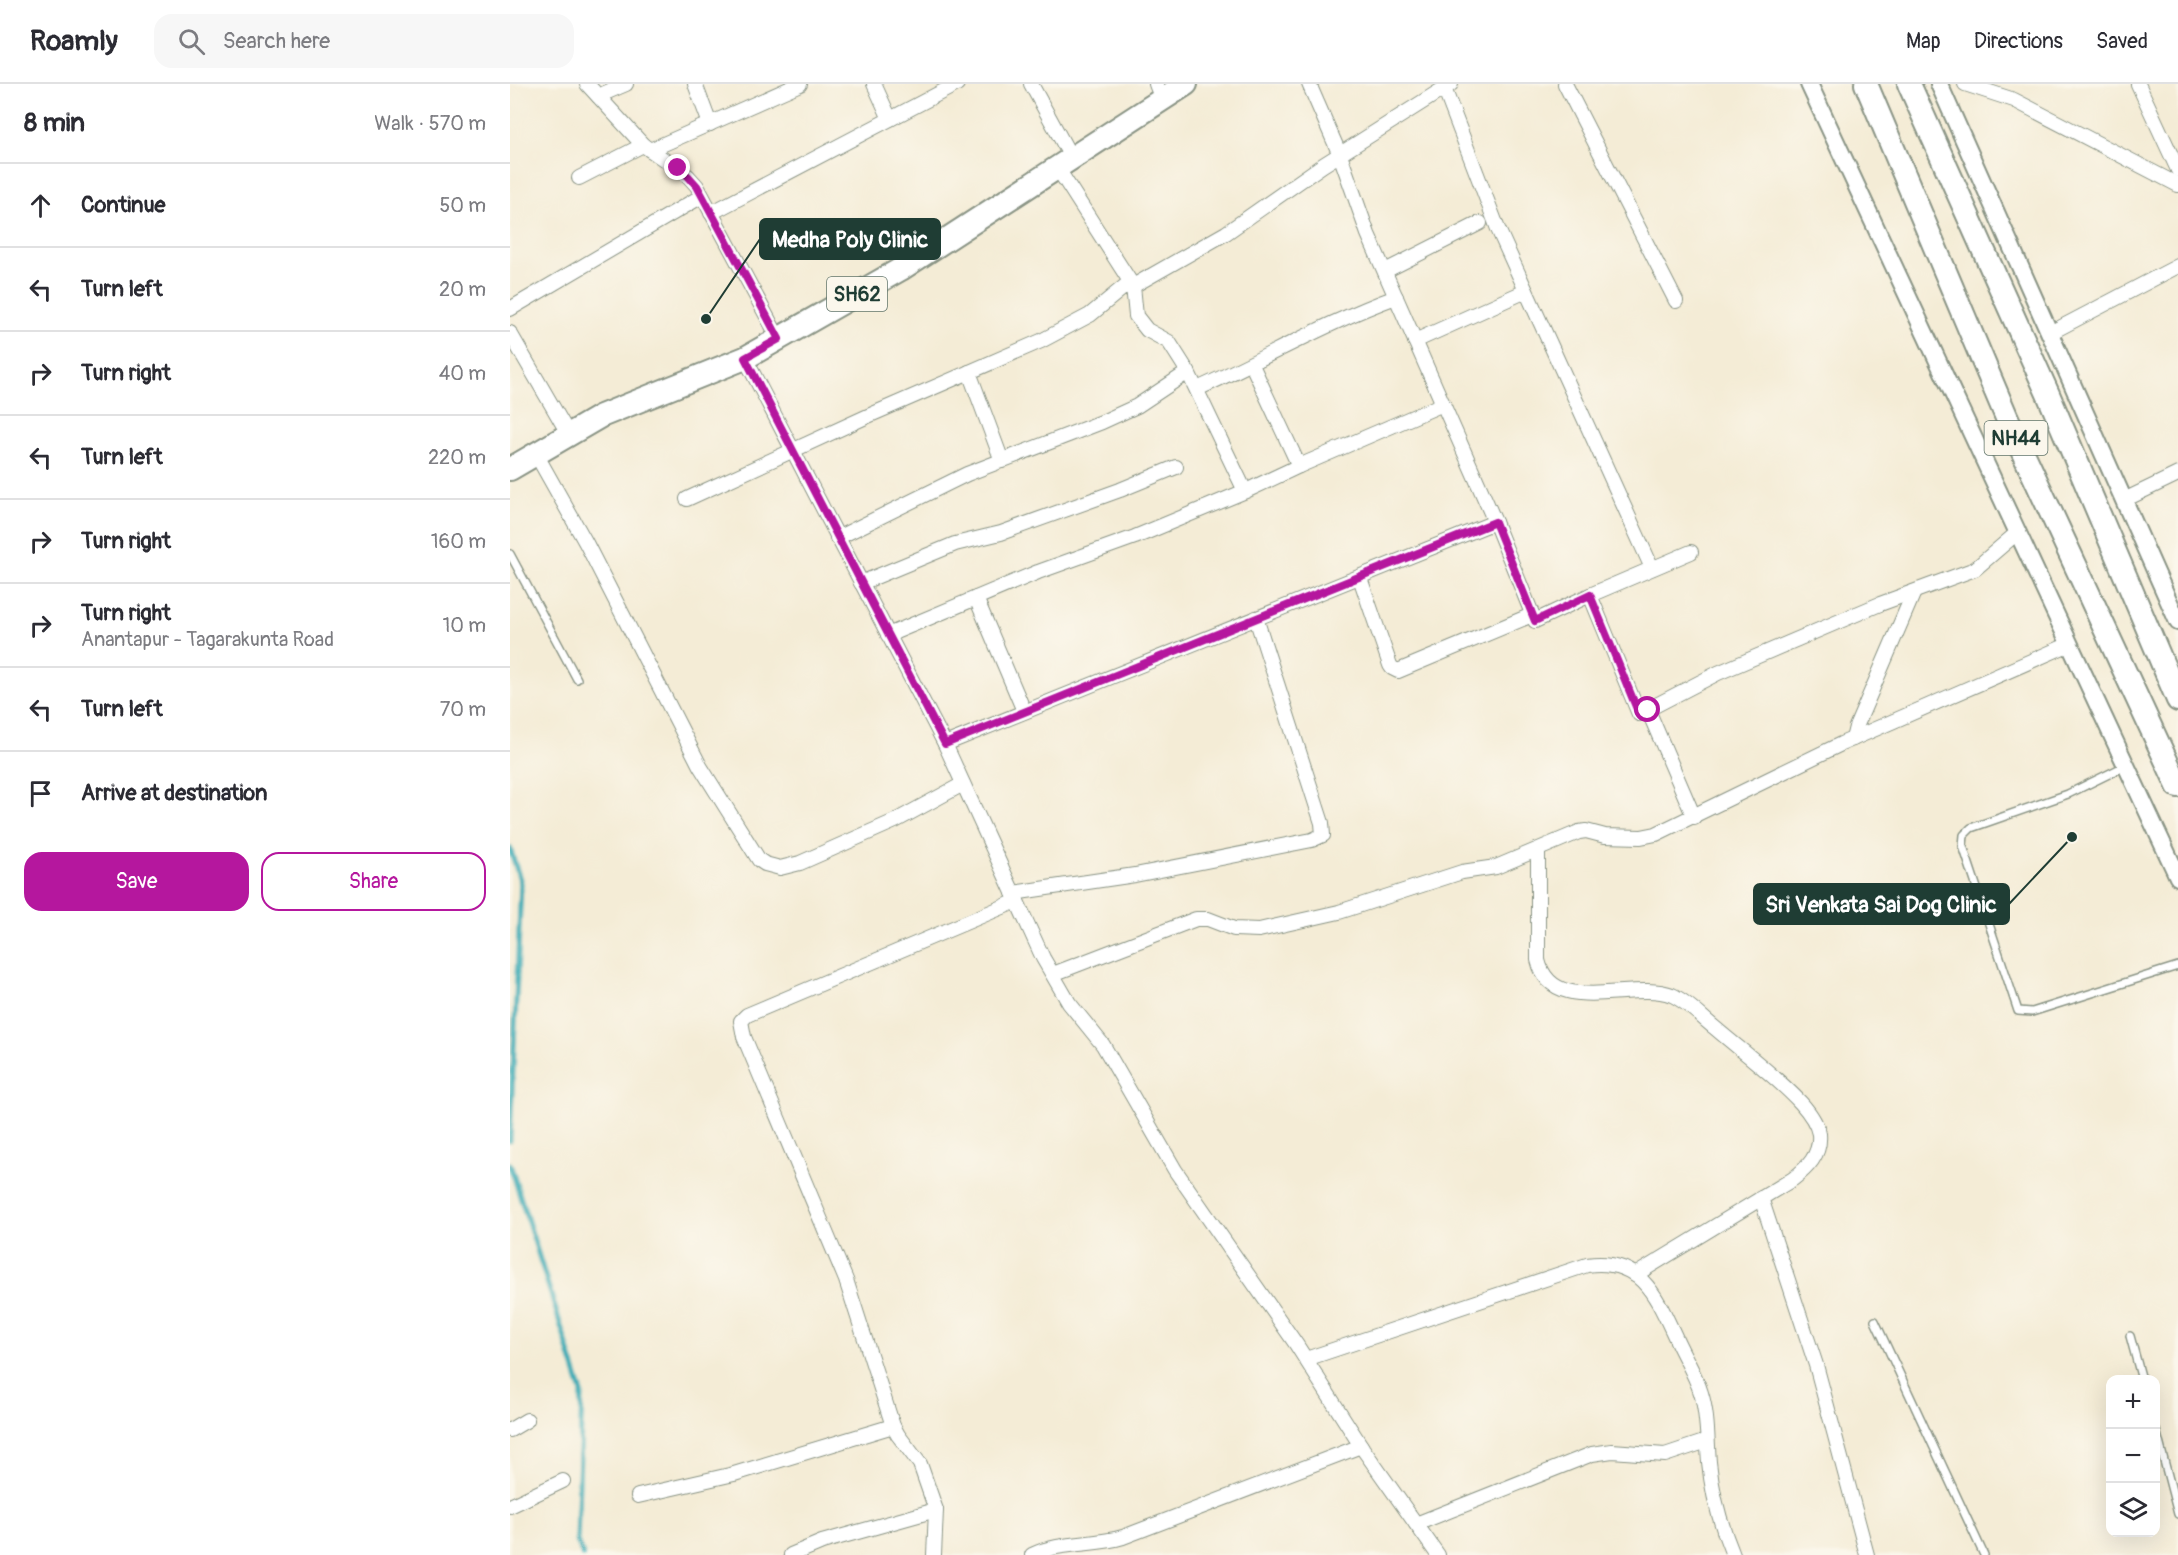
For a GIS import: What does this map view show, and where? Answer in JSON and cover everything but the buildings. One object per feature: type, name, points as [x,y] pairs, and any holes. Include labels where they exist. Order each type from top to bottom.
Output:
[{"type":"main road","name":"SH62","points":[[510,470],[601,416],[745,358],[779,339],[901,269],[1065,164],[1159,92],[1186,84]]},
{"type":"main road","name":"NH44","points":[[1866,84],[2007,417],[2178,786]]},
{"type":"main road","name":"NH44","points":[[1909,84],[2048,394],[2178,700]]},
{"type":"street","points":[[588,84],[646,148],[688,176],[702,196],[779,339]]},
{"type":"street","points":[[598,96],[626,84]]},
{"type":"street","points":[[695,84],[710,124]]},
{"type":"street","points":[[579,178],[800,84]]},
{"type":"street","points":[[874,84],[890,119]]},
{"type":"street","points":[[711,213],[957,84]]},
{"type":"street","points":[[1031,84],[1065,164],[1132,284],[1136,316],[1147,330],[1169,342],[1188,372],[1245,491]]},
{"type":"street","points":[[1309,84],[1340,155],[1368,234],[1495,522],[1535,621],[1691,552]]},
{"type":"street","points":[[1565,84],[1676,301]]},
{"type":"street","points":[[1809,84],[2178,877]]},
{"type":"street","points":[[1939,84],[2178,622]]},
{"type":"street","points":[[1965,84],[2014,100],[2178,185]]},
{"type":"street","points":[[2138,84],[2172,142],[2178,170]]},
{"type":"street","points":[[687,499],[1041,341],[1082,320],[1132,284],[1226,233],[1340,155],[1447,86],[1476,176],[1652,568]]},
{"type":"street","points":[[510,309],[702,196]]},
{"type":"street","points":[[1385,272],[1480,223]]},
{"type":"street","points":[[2050,333],[2178,266]]},
{"type":"street","points":[[1415,341],[1526,291]]},
{"type":"street","points":[[1197,390],[1252,365],[1346,316],[1396,297]]},
{"type":"street","points":[[510,333],[568,435]]},
{"type":"street","points":[[745,358],[945,744],[1015,897],[1069,1003],[1103,1045],[1175,1170],[1306,1359],[1361,1446],[1438,1555]]},
{"type":"street","points":[[1252,365],[1299,466]]},
{"type":"street","points":[[969,372],[1002,460]]},
{"type":"street","points":[[837,538],[958,478],[1137,406],[1188,372]]},
{"type":"street","points":[[888,635],[1038,572],[1135,537],[1443,404]]},
{"type":"street","points":[[537,454],[586,543],[700,766],[759,860],[780,868],[800,863],[895,821],[963,784]]},
{"type":"street","points":[[861,583],[955,544],[1001,533],[1176,467]]},
{"type":"street","points":[[2124,500],[2178,474]]},
{"type":"street","points":[[945,744],[1495,522]]},
{"type":"street","points":[[1590,595],[1639,714],[1718,672],[1880,604],[1976,569],[2018,532]]},
{"type":"street","points":[[1360,578],[1390,665],[1398,671],[1532,615]]},
{"type":"street","points":[[1854,739],[1856,727],[1914,592]]},
{"type":"street","points":[[976,598],[1024,711]]},
{"type":"street","points":[[934,1555],[936,1510],[920,1464],[893,1426],[846,1280],[744,1036],[741,1022],[747,1015],[1015,897],[1312,840],[1323,835],[1322,824],[1256,618]]},
{"type":"street","points":[[1053,974],[1196,919],[1208,919],[1234,930],[1259,930],[1351,909],[1462,872],[1496,867],[1586,831],[1605,836],[1649,837],[1854,739],[2070,644]]},
{"type":"street","points":[[1648,710],[1694,817]]},
{"type":"street","points":[[1538,850],[1538,960],[1544,975],[1559,988],[1572,992],[1649,991],[1673,996],[1777,1080],[1811,1116],[1819,1133],[1818,1151],[1814,1159],[1793,1179],[1635,1275]]},
{"type":"street","points":[[1761,1198],[1816,1365],[1867,1555]]},
{"type":"street","points":[[1306,1359],[1587,1265],[1599,1263],[1614,1265],[1635,1275],[1652,1289],[1698,1384],[1704,1405],[1713,1488],[1733,1555]]},
{"type":"street","points":[[510,1430],[527,1420]]},
{"type":"street","points":[[638,1496],[734,1474],[893,1426]]},
{"type":"street","points":[[1416,1524],[1592,1454],[1612,1451],[1665,1455],[1707,1441]]},
{"type":"street","points":[[1032,1555],[1047,1549],[1123,1537],[1361,1446]]},
{"type":"street","points":[[510,1506],[563,1481]]},
{"type":"street","points":[[790,1555],[822,1542],[936,1510]]},
{"type":"lane","points":[[510,554],[577,679]]},
{"type":"lane","points":[[2127,765],[2068,794],[1971,828],[1964,835],[1963,846],[2018,1011],[2032,1012],[2178,966]]},
{"type":"lane","points":[[1875,1321],[1984,1555]]},
{"type":"lane","points":[[2130,1336],[2141,1375]]},
{"type":"lane","points":[[2160,1445],[2178,1514]]},
{"type":"waterway","points":[[510,848],[521,883],[510,1141]]},
{"type":"waterway","points":[[510,1164],[582,1393],[577,1541],[583,1555]]},
{"type":"place","name":"Medha Poly Clinic","points":[[706,319]]},
{"type":"place","name":"Sri Venkata Sai Dog Clinic","points":[[2072,837]]},
{"type":"route","points":[[678,168],[697,186],[779,339],[745,358],[945,744],[1495,522],[1535,621],[1590,595],[1639,714],[1648,710]]}]
